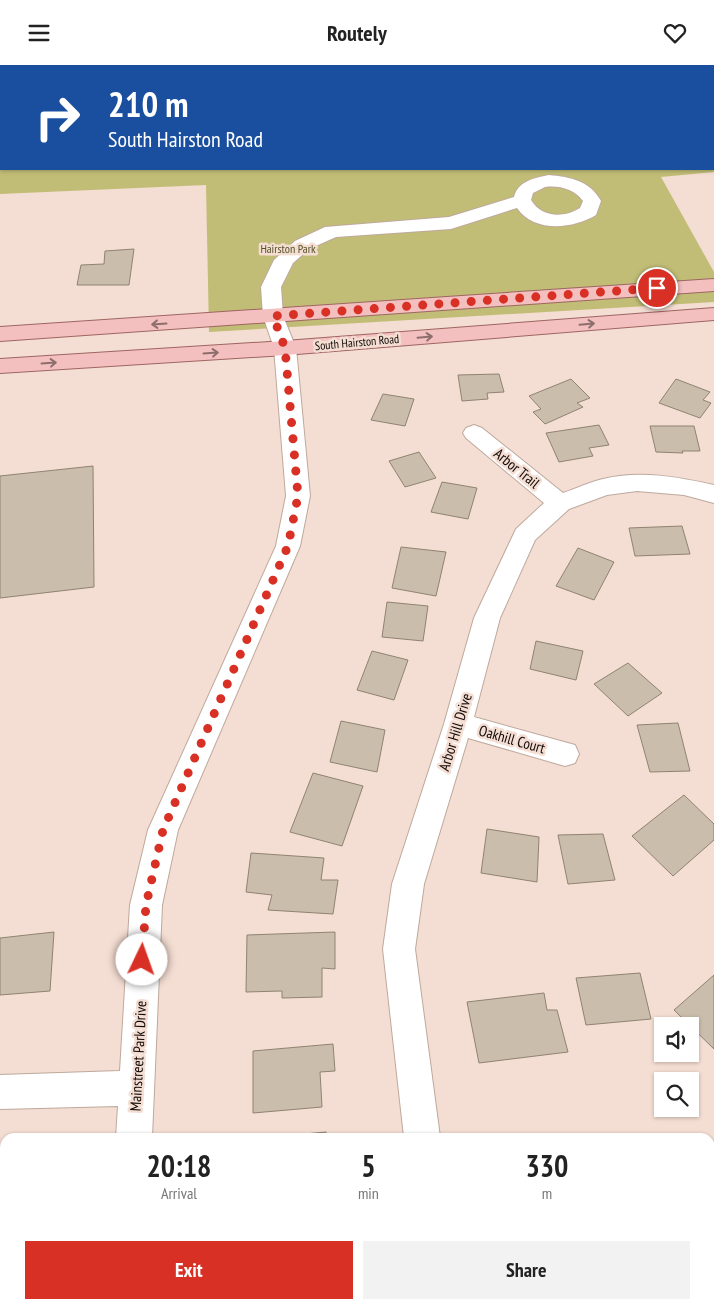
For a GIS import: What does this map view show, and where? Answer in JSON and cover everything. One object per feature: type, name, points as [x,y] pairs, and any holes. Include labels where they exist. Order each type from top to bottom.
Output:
[{"type":"main road","points":[[0,334],[714,285]]},
{"type":"main road","name":"South Hairston Road","points":[[0,366],[285,348],[714,313]]},
{"type":"street","name":"Mainstreet Park Drive","points":[[134,1133],[146,905],[163,830],[288,546],[298,496],[285,348],[273,316],[271,287],[284,260],[302,245],[332,231],[451,223],[522,200]]},
{"type":"street","name":"Arbor Trail","points":[[474,433],[560,503]]},
{"type":"street","name":"Arbor Hill Drive","points":[[422,1133],[399,949],[408,884],[458,724],[487,618],[526,535],[560,503],[605,487],[638,483],[684,487],[714,494]]},
{"type":"street","name":"Oakhill Court","points":[[458,724],[565,754]]},
{"type":"street","points":[[0,1091],[136,1088]]},
{"type":"green space","name":"Hairston Park","points":[[0,170],[714,170],[714,172],[661,177],[714,272],[714,302],[209,332],[206,185],[0,194]]},
{"type":"building","points":[[134,249],[129,285],[77,285],[81,265],[104,264],[105,251]]},
{"type":"building","points":[[499,374],[504,392],[487,393],[488,399],[462,401],[458,375]]},
{"type":"building","points":[[571,379],[590,398],[577,403],[583,407],[545,424],[533,412],[541,409],[529,396]]},
{"type":"building","points":[[676,379],[710,392],[703,400],[711,403],[700,418],[659,403]]},
{"type":"building","points":[[383,394],[414,399],[405,426],[371,420]]},
{"type":"building","points":[[599,425],[609,445],[589,448],[593,456],[559,462],[546,433]]},
{"type":"building","points":[[650,426],[694,426],[700,451],[682,451],[683,453],[656,452]]},
{"type":"building","points":[[419,452],[436,478],[405,487],[389,461]]},
{"type":"building","points":[[93,466],[94,587],[0,598],[0,476]]},
{"type":"building","points":[[442,482],[477,488],[468,519],[431,512]]},
{"type":"building","points":[[682,526],[690,554],[635,556],[629,528]]},
{"type":"building","points":[[401,547],[446,552],[436,596],[392,588]]},
{"type":"building","points":[[578,548],[614,562],[594,600],[556,586]]},
{"type":"building","points":[[387,602],[428,606],[423,641],[382,637]]},
{"type":"building","points":[[536,641],[583,651],[576,680],[530,669]]},
{"type":"building","points":[[372,651],[408,660],[394,700],[357,690]]},
{"type":"building","points":[[628,663],[662,693],[628,716],[594,684]]},
{"type":"building","points":[[341,721],[385,730],[377,772],[330,762]]},
{"type":"building","points":[[678,723],[690,771],[650,772],[637,725]]},
{"type":"building","points":[[313,773],[363,786],[342,846],[290,832]]},
{"type":"building","points":[[684,795],[714,824],[714,840],[673,876],[632,836]]},
{"type":"building","points":[[487,829],[539,837],[537,882],[481,873]]},
{"type":"building","points":[[603,834],[615,880],[568,884],[558,835]]},
{"type":"building","points":[[251,853],[324,858],[321,880],[338,880],[333,914],[268,910],[272,895],[246,892]]},
{"type":"building","points":[[54,932],[50,991],[0,995],[0,938]]},
{"type":"building","points":[[335,932],[335,969],[322,968],[322,997],[282,998],[282,991],[246,992],[247,935]]},
{"type":"building","points":[[640,973],[651,1019],[586,1025],[576,978]]},
{"type":"building","points":[[714,975],[714,1049],[699,1034],[699,1017],[681,1017],[674,1010]]},
{"type":"building","points":[[544,993],[547,1010],[557,1010],[568,1052],[479,1063],[467,1002]]},
{"type":"building","points":[[333,1044],[335,1071],[320,1072],[322,1107],[253,1113],[253,1051]]},
{"type":"route","points":[[142,960],[146,905],[163,830],[288,546],[298,496],[285,348],[273,316],[657,288]]}]
